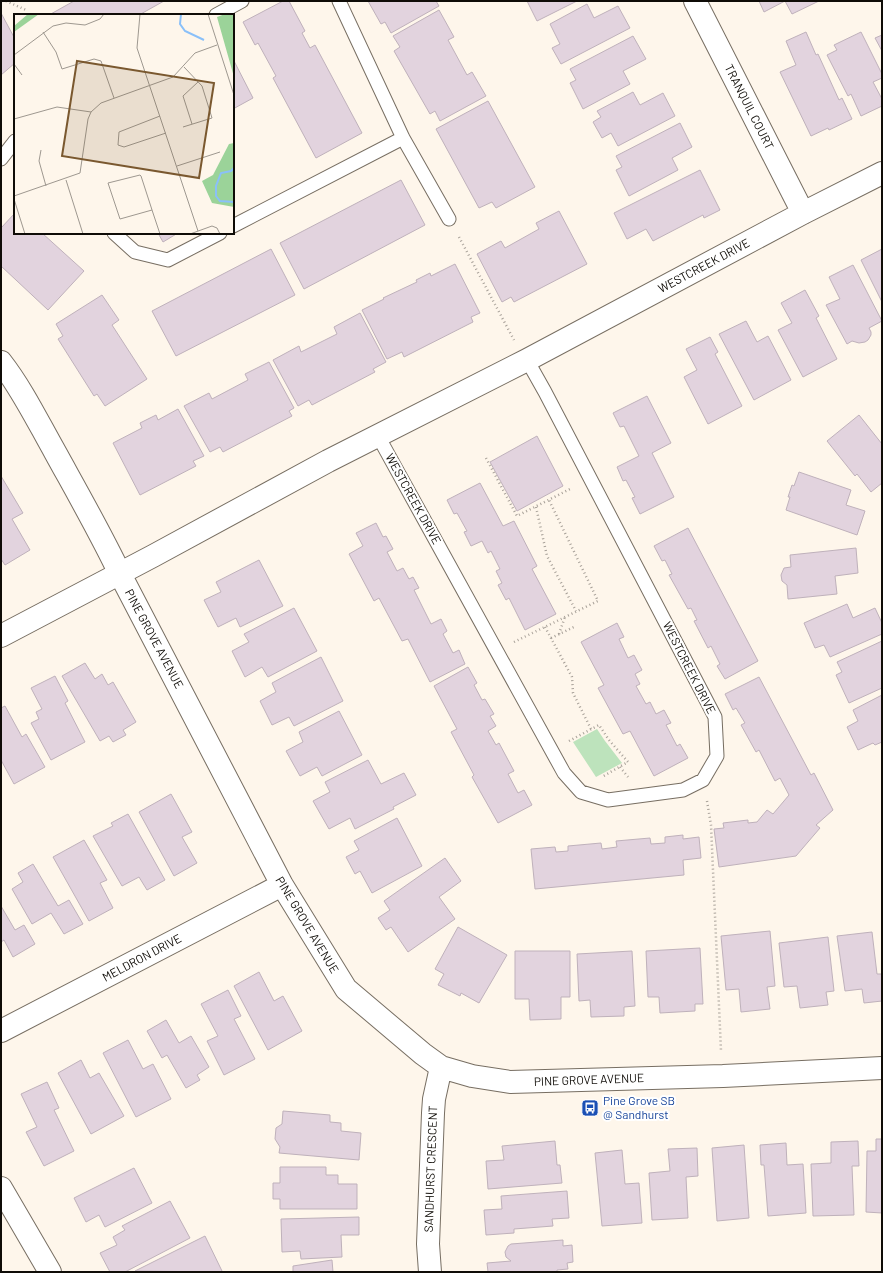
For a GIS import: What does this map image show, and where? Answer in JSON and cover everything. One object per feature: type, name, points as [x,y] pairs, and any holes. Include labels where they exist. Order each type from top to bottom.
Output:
[{"type":"street","name":"TRANQUIL COURT","points":[[695,1],[803,213]]},
{"type":"street","name":"WESTCREEK DRIVE","points":[[120,574],[328,461],[527,360],[803,213],[882,173]]},
{"type":"street","name":"PINE GROVE AVENUE","points":[[1,362],[10,373],[39,423],[106,545],[282,885],[346,989],[423,1054],[441,1067],[472,1076],[510,1082],[722,1076],[882,1068]]},
{"type":"street","points":[[1,636],[120,574]]},
{"type":"street","name":"MELDRON DRIVE","points":[[1,1031],[282,885]]},
{"type":"street","name":"SANDHURST CRESCENT","points":[[430,1272],[428,1244],[433,1113],[434,1099],[441,1067]]},
{"type":"street","points":[[1,1188],[50,1272]]},
{"type":"lane","points":[[218,14],[242,1]]},
{"type":"lane","points":[[339,1],[404,138],[449,218]]},
{"type":"lane","points":[[234,225],[404,138]]},
{"type":"lane","points":[[1,159],[14,142]]},
{"type":"lane","points":[[115,234],[135,252],[168,260],[218,234]]},
{"type":"lane","name":"WESTCREEK DRIVE","points":[[378,436],[564,773],[581,792],[608,800],[683,790],[703,780],[717,756],[715,717],[527,360]]},
{"type":"path","points":[[6,1],[26,10]]},
{"type":"path","points":[[449,218],[519,350],[527,360]]},
{"type":"path","points":[[486,458],[517,516],[590,479]]},
{"type":"path","points":[[496,650],[598,601],[549,500]]},
{"type":"path","points":[[536,507],[547,556],[576,611]]},
{"type":"path","points":[[558,635],[565,617]]},
{"type":"path","points":[[551,638],[576,626]]},
{"type":"path","points":[[545,627],[572,677],[574,693],[591,729]]},
{"type":"path","points":[[573,747],[569,741],[599,725],[609,740],[628,762],[601,777]]},
{"type":"path","points":[[703,780],[711,825],[722,1076]]},
{"type":"green space","points":[[597,729],[622,763],[596,777],[573,742]]},
{"type":"building","points":[[74,1],[164,1],[141,14],[51,14]]},
{"type":"building","points":[[283,1],[289,1],[305,31],[302,33],[310,48],[315,45],[362,133],[316,158],[273,78],[276,76],[258,43],[255,45],[243,22]]},
{"type":"building","points":[[368,1],[436,1],[439,6],[391,33],[385,22],[381,24]]},
{"type":"building","points":[[527,1],[577,1],[537,21]]},
{"type":"building","points":[[759,1],[785,1],[764,12]]},
{"type":"building","points":[[785,1],[819,1],[792,14]]},
{"type":"building","points":[[587,4],[594,18],[618,6],[630,28],[561,64],[552,48],[560,44],[550,24]]},
{"type":"building","points":[[439,10],[454,37],[448,40],[467,75],[472,72],[486,96],[440,121],[435,111],[430,114],[394,51],[400,47],[393,36]]},
{"type":"building","points":[[1,13],[14,37],[14,64],[1,75]]},
{"type":"building","points":[[806,32],[839,100],[842,98],[852,119],[829,130],[828,128],[811,136],[780,72],[796,65],[786,41]]},
{"type":"building","points":[[861,32],[882,74],[882,78],[873,82],[882,99],[882,106],[861,116],[851,94],[848,96],[827,55],[837,50],[834,45]]},
{"type":"building","points":[[882,35],[882,51],[875,38]]},
{"type":"building","points":[[633,36],[646,59],[623,71],[630,84],[583,109],[570,83],[576,80],[570,69]]},
{"type":"building","points":[[234,61],[253,98],[234,108]]},
{"type":"building","points":[[633,92],[640,105],[663,93],[675,116],[618,146],[611,133],[602,138],[593,122],[601,117],[597,111]]},
{"type":"building","points":[[488,101],[535,187],[496,208],[492,202],[479,208],[436,129]]},
{"type":"building","points":[[680,123],[692,147],[672,158],[678,170],[629,196],[616,170],[622,167],[616,156]]},
{"type":"building","points":[[700,170],[720,210],[704,218],[703,215],[653,241],[646,229],[627,239],[614,213]]},
{"type":"building","points":[[401,180],[425,225],[304,289],[280,243]]},
{"type":"building","points":[[559,211],[587,264],[514,302],[511,297],[502,302],[477,254],[501,241],[505,248],[539,229],[536,223]]},
{"type":"building","points":[[14,214],[14,234],[43,234],[84,271],[48,310],[1,266],[1,228]]},
{"type":"building","points":[[159,234],[176,234],[163,242]]},
{"type":"building","points":[[271,249],[295,295],[176,356],[152,311]]},
{"type":"building","points":[[882,249],[882,302],[861,260]]},
{"type":"building","points":[[455,264],[480,313],[471,317],[473,322],[404,357],[402,352],[387,359],[362,310],[417,282],[416,280],[430,273],[431,276]]},
{"type":"building","points":[[853,265],[882,321],[869,328],[871,335],[865,342],[859,343],[852,341],[847,344],[826,305],[840,299],[829,277]]},
{"type":"building","points":[[805,290],[819,316],[816,318],[837,359],[803,377],[778,330],[792,323],[781,303]]},
{"type":"building","points":[[102,295],[119,320],[112,325],[147,379],[105,406],[97,394],[94,396],[58,339],[63,336],[56,324]]},
{"type":"building","points":[[360,313],[386,362],[373,369],[375,372],[312,405],[309,400],[298,406],[273,360],[299,346],[301,352],[337,334],[334,327]]},
{"type":"building","points":[[746,321],[757,342],[768,336],[791,380],[754,400],[719,334]]},
{"type":"building","points":[[710,337],[718,352],[715,354],[742,406],[708,424],[684,377],[697,370],[686,349]]},
{"type":"building","points":[[269,362],[294,408],[289,411],[292,416],[223,452],[220,447],[210,452],[184,406],[209,393],[212,399],[248,380],[245,374]]},
{"type":"building","points":[[647,396],[671,443],[652,453],[674,497],[640,514],[632,498],[635,497],[626,480],[623,481],[617,467],[639,456],[624,426],[620,427],[613,413]]},
{"type":"building","points":[[178,409],[204,456],[193,461],[196,466],[140,495],[113,443],[142,428],[140,423],[156,415],[158,420]]},
{"type":"building","points":[[859,415],[882,444],[882,483],[871,492],[857,474],[855,476],[827,441]]},
{"type":"building","points":[[537,436],[563,486],[517,511],[490,462]]},
{"type":"building","points":[[799,472],[851,490],[846,505],[865,511],[857,535],[786,510],[792,485],[794,486]]},
{"type":"building","points":[[1,476],[23,513],[12,519],[30,550],[5,565],[1,559]]},
{"type":"building","points":[[480,483],[503,526],[514,521],[537,566],[532,569],[556,614],[525,630],[509,598],[506,600],[498,585],[502,583],[496,571],[500,569],[491,551],[488,553],[482,541],[471,546],[464,532],[467,531],[457,513],[454,514],[447,500]]},
{"type":"building","points":[[376,523],[383,537],[386,536],[393,549],[387,552],[397,571],[403,568],[409,579],[413,577],[419,588],[414,590],[431,624],[441,619],[447,631],[443,634],[453,653],[459,650],[465,664],[430,682],[408,639],[402,641],[379,598],[374,601],[349,554],[363,546],[356,533]]},
{"type":"building","points":[[688,528],[758,661],[725,679],[717,666],[720,664],[711,646],[708,648],[694,621],[697,620],[691,608],[688,609],[669,575],[672,574],[665,560],[662,561],[654,546]]},
{"type":"building","points":[[856,548],[858,573],[835,576],[837,594],[788,599],[787,585],[782,581],[781,575],[784,568],[791,567],[790,555]]},
{"type":"building","points":[[259,560],[283,606],[240,627],[236,618],[218,627],[204,600],[221,592],[216,582]]},
{"type":"building","points":[[847,604],[853,618],[875,608],[882,623],[882,634],[830,657],[824,645],[815,648],[804,623]]},
{"type":"building","points":[[294,608],[317,651],[268,677],[262,667],[245,677],[232,651],[249,642],[244,634]]},
{"type":"building","points":[[617,623],[624,637],[619,639],[628,658],[634,655],[642,670],[635,674],[640,684],[636,686],[646,704],[650,702],[656,714],[664,710],[671,723],[666,725],[677,746],[680,744],[688,758],[654,776],[630,731],[623,734],[598,688],[604,685],[581,642]]},
{"type":"building","points":[[882,641],[882,688],[849,703],[836,675],[842,672],[837,662]]},
{"type":"building","points":[[321,657],[343,701],[294,726],[289,717],[272,725],[260,701],[276,692],[272,683]]},
{"type":"building","points":[[85,663],[95,679],[102,674],[108,685],[113,682],[136,722],[123,730],[126,735],[113,742],[109,736],[100,741],[62,676]]},
{"type":"building","points":[[468,667],[477,683],[474,685],[482,700],[485,699],[494,714],[490,716],[496,726],[488,731],[496,745],[499,743],[514,771],[508,774],[518,793],[524,790],[532,805],[498,823],[472,777],[474,775],[451,732],[457,729],[434,686]]},
{"type":"building","points":[[55,676],[68,701],[65,703],[85,742],[51,760],[31,723],[39,719],[36,712],[42,709],[31,688]]},
{"type":"building","points":[[759,677],[811,775],[814,773],[833,810],[816,825],[820,828],[796,856],[719,867],[714,829],[724,828],[723,823],[748,820],[748,823],[757,822],[767,810],[773,814],[789,795],[780,778],[775,781],[759,750],[756,752],[741,725],[745,723],[736,708],[733,710],[725,694]]},
{"type":"building","points":[[882,695],[882,742],[875,745],[873,743],[858,750],[847,727],[858,721],[853,710]]},
{"type":"building","points":[[5,706],[22,737],[26,734],[45,767],[14,784],[1,760],[1,708]]},
{"type":"building","points":[[339,711],[362,755],[322,776],[317,767],[300,776],[286,751],[303,742],[299,732]]},
{"type":"building","points":[[368,760],[381,784],[404,773],[416,795],[393,807],[394,809],[355,829],[350,818],[329,829],[313,801],[330,792],[325,782]]},
{"type":"building","points":[[171,794],[192,832],[182,837],[197,863],[174,876],[139,812]]},
{"type":"building","points":[[128,814],[165,880],[147,890],[139,877],[122,886],[93,836],[113,826],[111,823]]},
{"type":"building","points":[[397,818],[422,866],[372,893],[360,871],[355,874],[346,857],[359,850],[354,841]]},
{"type":"building","points":[[683,835],[683,839],[699,837],[701,858],[683,860],[684,875],[535,889],[531,849],[555,847],[556,852],[568,851],[568,846],[601,843],[602,849],[617,847],[616,841],[650,838],[651,844],[665,843],[665,837]]},
{"type":"building","points":[[84,840],[107,880],[100,883],[113,908],[89,921],[53,857]]},
{"type":"building","points":[[445,858],[461,881],[439,897],[455,919],[408,952],[391,927],[386,930],[378,918],[390,910],[384,901]]},
{"type":"building","points":[[33,864],[58,906],[69,900],[83,924],[64,934],[51,913],[32,924],[12,889],[23,882],[18,873]]},
{"type":"building","points":[[1,906],[15,930],[24,925],[35,944],[13,957],[4,940],[1,942]]},
{"type":"building","points":[[458,927],[507,955],[479,1003],[461,993],[460,996],[438,985],[444,974],[435,969]]},
{"type":"building","points":[[770,931],[775,986],[767,987],[770,1009],[741,1012],[739,989],[726,990],[721,936]]},
{"type":"building","points":[[872,932],[877,974],[882,974],[882,1001],[864,1003],[862,989],[845,991],[837,936]]},
{"type":"building","points":[[828,937],[834,991],[826,992],[828,1005],[800,1008],[797,986],[784,987],[779,943]]},
{"type":"building","points":[[700,948],[703,1004],[695,1004],[695,1011],[660,1013],[659,997],[648,997],[646,951]]},
{"type":"building","points":[[515,951],[570,951],[570,997],[561,997],[561,1019],[530,1020],[529,999],[515,999]]},
{"type":"building","points":[[632,951],[635,1006],[624,1007],[624,1016],[591,1017],[590,1000],[579,1001],[577,954]]},
{"type":"building","points":[[259,972],[274,1001],[283,996],[302,1031],[268,1050],[234,986]]},
{"type":"building","points":[[228,990],[241,1016],[234,1019],[255,1059],[224,1075],[207,1041],[218,1036],[201,1004]]},
{"type":"building","points":[[166,1020],[179,1043],[191,1036],[209,1067],[197,1075],[200,1080],[186,1088],[167,1055],[162,1058],[147,1031]]},
{"type":"building","points":[[128,1040],[143,1069],[153,1064],[171,1099],[136,1117],[103,1053]]},
{"type":"building","points":[[81,1060],[90,1078],[99,1073],[124,1116],[91,1134],[58,1073]]},
{"type":"building","points":[[47,1082],[59,1108],[54,1110],[74,1151],[44,1166],[26,1132],[37,1127],[21,1094]]},
{"type":"building","points":[[283,1111],[330,1115],[330,1122],[341,1123],[341,1131],[361,1133],[359,1160],[279,1153],[280,1147],[275,1139],[276,1128],[282,1124]]},
{"type":"building","points":[[876,1139],[882,1139],[882,1213],[866,1212],[867,1151],[876,1151]]},
{"type":"building","points":[[555,1141],[557,1165],[560,1165],[562,1183],[488,1189],[486,1161],[504,1160],[502,1146]]},
{"type":"building","points":[[858,1141],[859,1166],[852,1166],[854,1215],[813,1216],[811,1164],[831,1163],[831,1142]]},
{"type":"building","points":[[786,1143],[787,1165],[803,1164],[806,1213],[768,1216],[764,1165],[761,1165],[760,1145]]},
{"type":"building","points":[[744,1145],[749,1218],[717,1221],[712,1148]]},
{"type":"building","points":[[697,1148],[698,1176],[686,1177],[688,1218],[652,1220],[649,1173],[670,1171],[668,1149]]},
{"type":"building","points":[[622,1150],[625,1184],[639,1183],[642,1223],[602,1226],[595,1153]]},
{"type":"building","points":[[280,1167],[326,1167],[326,1175],[338,1175],[338,1184],[357,1184],[357,1209],[280,1209],[280,1199],[273,1199],[273,1183],[280,1183]]},
{"type":"building","points":[[134,1168],[152,1203],[105,1227],[99,1215],[86,1222],[74,1198]]},
{"type":"building","points":[[567,1191],[569,1218],[552,1219],[553,1226],[514,1229],[514,1233],[486,1235],[484,1210],[502,1209],[501,1196]]},
{"type":"building","points":[[170,1201],[190,1238],[125,1272],[110,1272],[100,1253],[117,1245],[113,1237],[125,1230],[122,1226]]},
{"type":"building","points":[[359,1217],[359,1235],[341,1235],[342,1257],[301,1259],[300,1251],[282,1252],[281,1219]]},
{"type":"building","points":[[205,1236],[222,1271],[220,1272],[135,1271]]},
{"type":"building","points":[[563,1240],[563,1246],[572,1245],[573,1262],[567,1263],[568,1269],[557,1270],[557,1272],[488,1272],[487,1263],[511,1261],[506,1257],[505,1252],[511,1244]]},
{"type":"building","points":[[332,1260],[333,1272],[293,1272],[293,1266]]},
{"type":"place","name":"Pine Grove SB @ Sandhurst","points":[[590,1108]]}]
